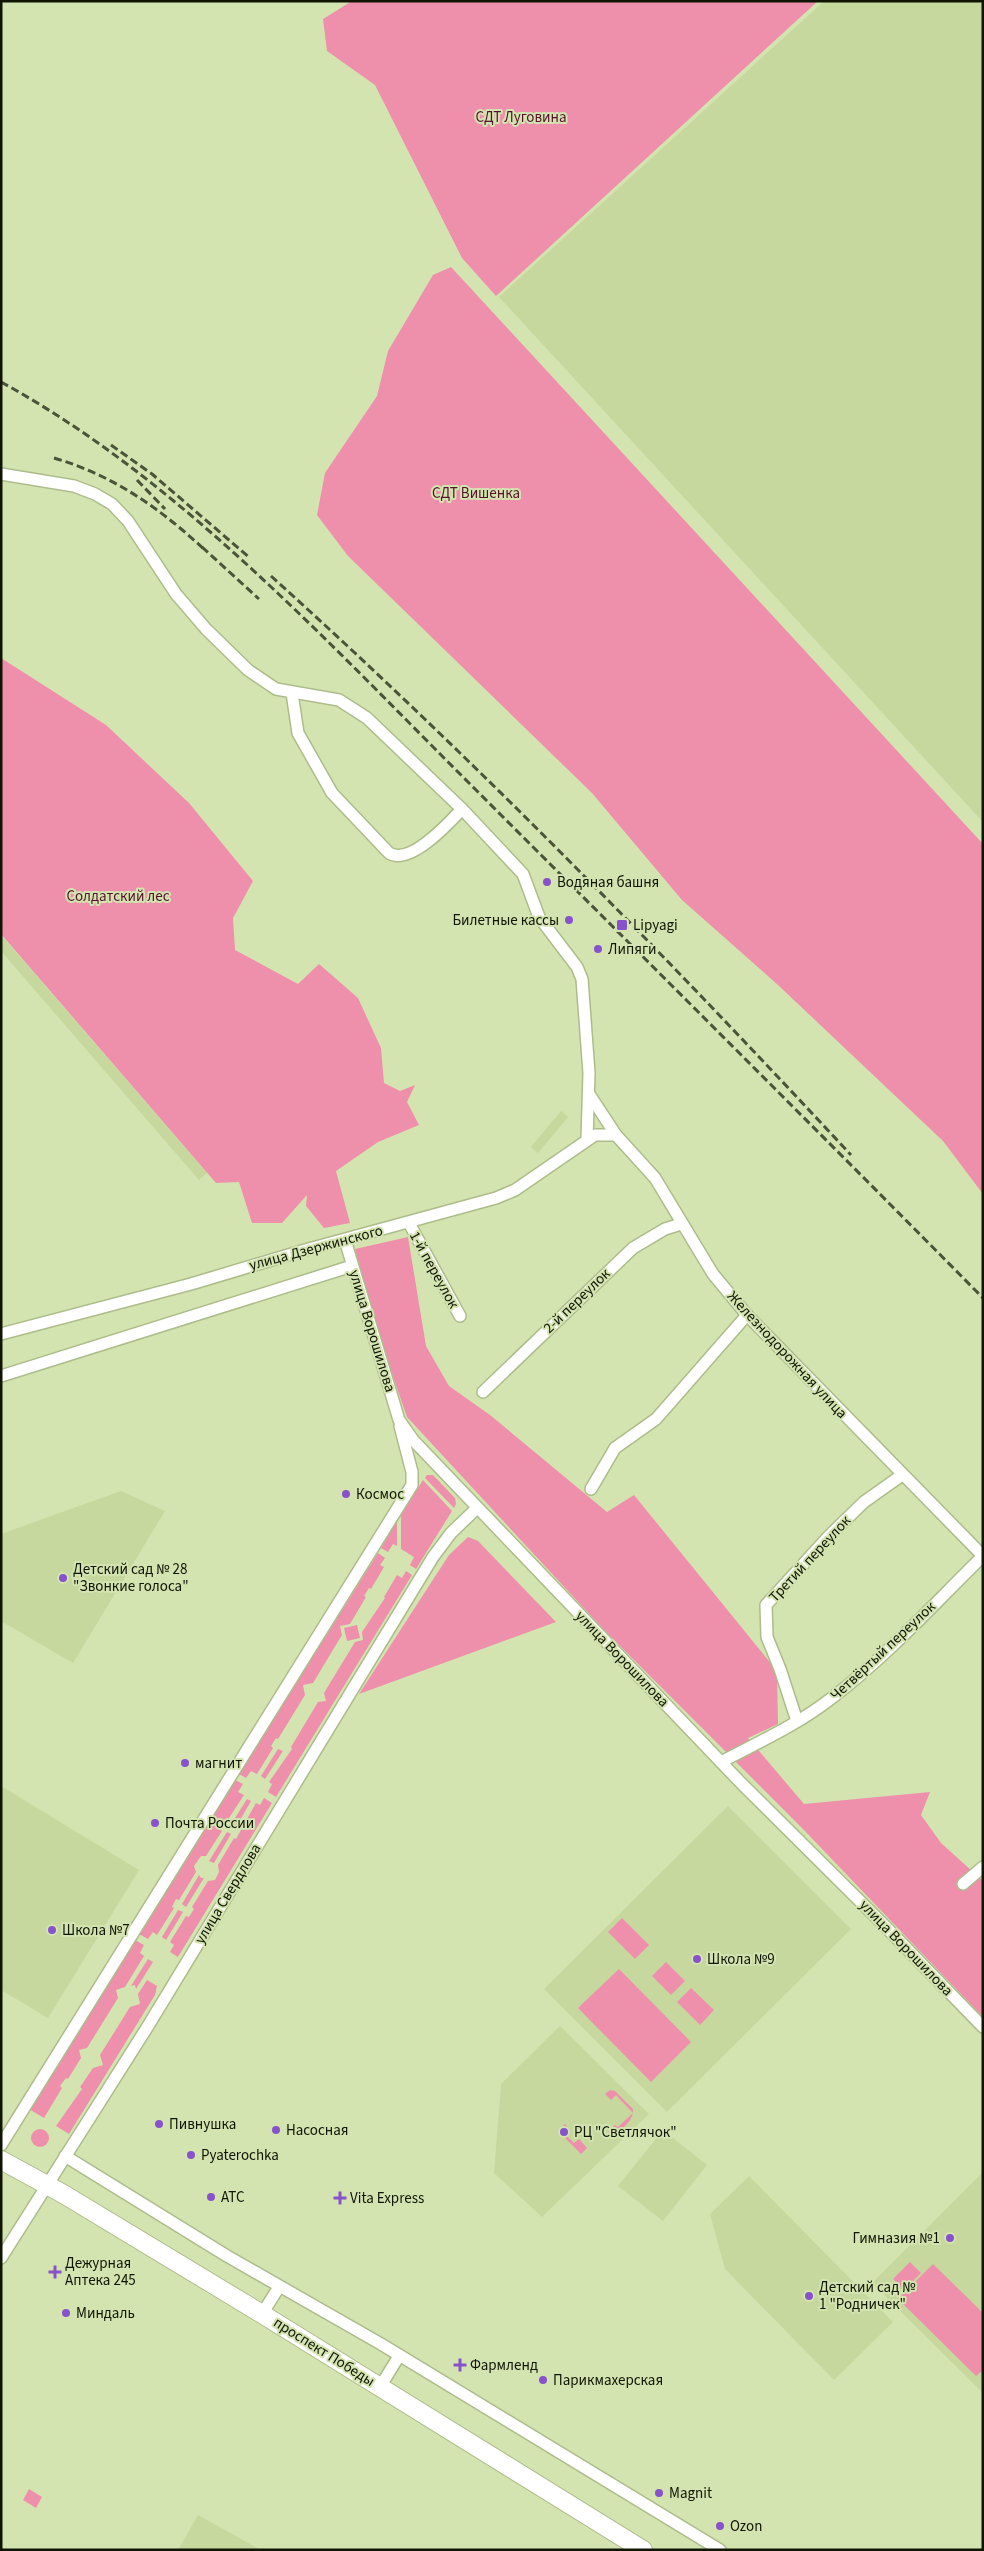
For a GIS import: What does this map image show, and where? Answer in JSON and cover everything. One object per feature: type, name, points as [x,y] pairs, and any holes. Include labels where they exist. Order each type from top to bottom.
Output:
[{"type":"main road","name":"проспект Победы","points":[[1,2160],[46,2184],[262,2314],[642,2550]]},
{"type":"street","points":[[1,474],[74,486],[95,494],[112,504],[128,521],[176,594],[206,629],[262,682],[276,689],[292,693],[339,700],[368,718],[462,809],[523,874],[528,881],[539,917],[577,967],[585,993],[589,1094],[587,1140]]},
{"type":"street","points":[[292,693],[298,732],[332,793],[389,853],[398,856],[410,853],[440,832],[462,809]]},
{"type":"street","name":"Железнодорожная улица","points":[[589,1094],[616,1135],[655,1178],[681,1224],[713,1274],[747,1315],[983,1556]]},
{"type":"street","name":"улица Дзержинского","points":[[1,1334],[191,1284],[496,1198],[509,1192],[587,1140],[602,1134],[616,1135]]},
{"type":"street","name":"1-й переулок","points":[[409,1223],[460,1316]]},
{"type":"street","name":"2-й переулок","points":[[483,1392],[633,1248],[665,1229],[681,1224]]},
{"type":"street","name":"улица Ворошилова","points":[[345,1240],[399,1420],[428,1457],[721,1762],[983,2028]]},
{"type":"street","name":"улица Дзержинского","points":[[1,1376],[352,1266]]},
{"type":"street","points":[[591,1489],[615,1448],[656,1419],[747,1315]]},
{"type":"street","points":[[1,2145],[412,1485],[412,1472],[399,1420]]},
{"type":"street","name":"Третий переулок","points":[[797,1721],[767,1637],[766,1605],[829,1536],[864,1502],[902,1475]]},
{"type":"street","name":"улица Свердлова","points":[[1,2258],[46,2184],[148,2026],[433,1557],[456,1528],[477,1508]]},
{"type":"street","name":"Четвёртый переулок","points":[[721,1762],[797,1721],[832,1698],[868,1668],[983,1556]]},
{"type":"street","points":[[963,1884],[983,1867]]},
{"type":"street","points":[[65,2156],[279,2287],[400,2356],[720,2550]]},
{"type":"street","points":[[262,2314],[279,2287]]},
{"type":"street","points":[[380,2387],[400,2356]]},
{"type":"shaded area","points":[[824,1],[983,1],[983,822],[499,297]]},
{"type":"shaded area","points":[[1,935],[207,1173],[199,1180],[1,951]]},
{"type":"shaded area","points":[[561,1111],[568,1117],[538,1153],[531,1147]]},
{"type":"shaded area","name":"Детский сад № 28 \"Звонкие голоса\"","points":[[121,1491],[165,1511],[73,1663],[1,1621],[1,1534]]},
{"type":"shaded area","name":"Школа №7","points":[[1,1786],[139,1870],[48,2018],[1,1990]]},
{"type":"shaded area","name":"Школа №9","points":[[728,1806],[851,1929],[667,2112],[544,1989]]},
{"type":"shaded area","name":"РЦ \"Светлячок\"","points":[[560,2026],[649,2114],[542,2217],[494,2173],[501,2084]]},
{"type":"shaded area","points":[[663,2130],[707,2165],[663,2221],[618,2186]]},
{"type":"shaded area","name":"Гимназия №1","points":[[983,2172],[983,2393],[872,2283]]},
{"type":"shaded area","name":"Детский сад № 1 \"Родничек\"","points":[[749,2176],[893,2322],[834,2380],[725,2269],[710,2214]]},
{"type":"shaded area","points":[[198,2515],[261,2550],[178,2550]]},
{"type":"green space","name":"СДТ Луговина","points":[[352,1],[818,1],[496,296],[462,258],[375,85],[327,51],[323,19]]},
{"type":"green space","name":"СДТ Вишенка","points":[[451,267],[983,844],[983,1194],[943,1141],[778,985],[682,900],[592,793],[348,556],[317,515],[325,473],[377,396],[388,351],[433,275]]},
{"type":"green space","name":"Солдатский лес","points":[[1,658],[106,725],[189,803],[253,881],[233,918],[235,950],[298,984],[319,964],[358,998],[381,1048],[384,1083],[400,1091],[415,1085],[407,1102],[419,1125],[378,1142],[336,1171],[350,1223],[324,1228],[306,1206],[307,1195],[282,1223],[252,1223],[239,1182],[216,1183],[1,934]]},
{"type":"green space","points":[[408,1237],[426,1346],[449,1386],[490,1415],[607,1512],[634,1495],[777,1671],[778,1724],[748,1738],[804,1804],[930,1792],[921,1815],[941,1843],[983,1881],[983,2017],[802,1828],[605,1631],[407,1417],[372,1316],[355,1249]]},
{"type":"green space","points":[[427,1475],[433,1475],[455,1498],[456,1504],[454,1508],[425,1478]]},
{"type":"green space","points":[[423,1480],[452,1511],[416,1569],[410,1565],[414,1557],[401,1549],[401,1515]]},
{"type":"green space","points":[[397,1521],[397,1546],[393,1544],[388,1552],[381,1548]]},
{"type":"green space","points":[[468,1537],[478,1541],[556,1622],[359,1694],[449,1555]]},
{"type":"green space","points":[[378,1553],[385,1558],[380,1565],[384,1567],[371,1589],[369,1588],[364,1596],[366,1597],[350,1624],[340,1626],[342,1635],[313,1683],[303,1685],[305,1695],[278,1739],[276,1738],[271,1746],[273,1748],[257,1774],[251,1771],[246,1778],[239,1774]]},
{"type":"green space","points":[[406,1571],[412,1575],[276,1797],[268,1792],[272,1784],[269,1782],[292,1749],[291,1747],[318,1702],[326,1701],[324,1693],[355,1642],[363,1640],[362,1632],[385,1598],[397,1575],[402,1578]]},
{"type":"green space","points":[[357,1625],[360,1638],[347,1641],[344,1628]]},
{"type":"green space","points":[[278,1749],[283,1751],[265,1779],[261,1776]]},
{"type":"green space","points":[[235,1780],[243,1784],[238,1792],[244,1795],[227,1821],[225,1820],[219,1829],[222,1831],[206,1856],[201,1856],[194,1866],[196,1872],[179,1900],[176,1899],[172,1907],[174,1908],[157,1935],[153,1932],[148,1939],[139,1934]]},
{"type":"green space","points":[[264,1798],[272,1803],[178,1957],[170,1952],[174,1945],[170,1942],[186,1916],[189,1917],[194,1909],[192,1907],[208,1881],[215,1880],[219,1872],[218,1865],[234,1838],[236,1839],[256,1803],[260,1805]]},
{"type":"green space","points":[[247,1799],[251,1801],[235,1829],[230,1826]]},
{"type":"green space","points":[[227,1832],[231,1834],[214,1863],[209,1861]]},
{"type":"green space","points":[[199,1875],[201,1878],[204,1878],[186,1907],[182,1904]]},
{"type":"green space","points":[[178,1910],[183,1912],[166,1940],[162,1937]]},
{"type":"green space","points":[[622,1918],[649,1945],[635,1959],[608,1932]]},
{"type":"green space","points":[[135,1940],[144,1945],[140,1953],[144,1956],[125,1987],[116,1990],[118,1998],[87,2048],[79,2050],[81,2058],[68,2079],[66,2078],[60,2086],[62,2088],[44,2118],[29,2109]]},
{"type":"green space","points":[[148,1959],[153,1962],[136,1989],[135,1985],[131,1986]]},
{"type":"green space","points":[[666,1962],[685,1981],[671,1995],[652,1976]]},
{"type":"green space","points":[[619,1969],[691,2042],[651,2082],[578,2008]]},
{"type":"green space","points":[[147,1980],[157,1986],[155,1995],[69,2134],[56,2126],[82,2089],[80,2087],[93,2068],[103,2065],[100,2055],[130,2007],[140,2004],[138,1994]]},
{"type":"green space","points":[[691,1988],[714,2010],[700,2025],[677,2002]]},
{"type":"green space","points":[[610,2090],[615,2091],[633,2109],[633,2113],[616,2095],[611,2100],[605,2094]]},
{"type":"green space","points":[[633,2113],[626,2124],[613,2137],[608,2132],[615,2125],[618,2127]]},
{"type":"green space","points":[[565,2124],[567,2127],[563,2132],[574,2143],[579,2139],[587,2148],[581,2154],[559,2132]]},
{"type":"green space","points":[[40,2129],[46,2132],[49,2138],[46,2144],[40,2147],[34,2144],[31,2138],[34,2132]]},
{"type":"green space","points":[[910,2262],[921,2273],[904,2290],[893,2279]]},
{"type":"green space","points":[[933,2264],[983,2313],[983,2370],[976,2376],[898,2299]]},
{"type":"green space","points":[[29,2489],[42,2497],[36,2508],[23,2500]]},
{"type":"railway","points":[[1,382],[65,421],[127,464],[245,562],[356,669],[983,1298]]},
{"type":"railway","points":[[111,445],[152,474],[250,558]]},
{"type":"railway","points":[[54,458],[96,474],[135,495],[172,521],[206,551]]},
{"type":"railway","points":[[137,480],[165,509]]},
{"type":"railway","points":[[202,547],[259,599]]},
{"type":"railway","points":[[271,576],[347,645],[495,787],[639,932],[851,1155]]},
{"type":"place","name":"Водяная башня","points":[[547,882]]},
{"type":"place","name":"Билетные кассы","points":[[569,920]]},
{"type":"place","name":"Lipyagi","points":[[622,925]]},
{"type":"place","name":"Липяги","points":[[598,949]]},
{"type":"place","name":"Космос","points":[[346,1494]]},
{"type":"place","name":"Детский сад № 28 \"Звонкие голоса\"","points":[[63,1578]]},
{"type":"place","name":"магнит","points":[[185,1763]]},
{"type":"place","name":"Почта России","points":[[155,1823]]},
{"type":"place","name":"Школа №7","points":[[52,1930]]},
{"type":"place","name":"Школа №9","points":[[697,1959]]},
{"type":"place","name":"Пивнушка","points":[[159,2124]]},
{"type":"place","name":"Насосная","points":[[276,2130]]},
{"type":"place","name":"РЦ \"Светлячок\"","points":[[564,2132]]},
{"type":"place","name":"Pyaterochka","points":[[191,2155]]},
{"type":"place","name":"АТС","points":[[211,2197]]},
{"type":"place","name":"Vita Express","points":[[340,2198]]},
{"type":"place","name":"Гимназия №1","points":[[950,2238]]},
{"type":"place","name":"Дежурная Аптека 245","points":[[55,2272]]},
{"type":"place","name":"Детский сад № 1 \"Родничек\"","points":[[809,2296]]},
{"type":"place","name":"Миндаль","points":[[66,2313]]},
{"type":"place","name":"Фармленд","points":[[460,2365]]},
{"type":"place","name":"Парикмахерская","points":[[543,2380]]},
{"type":"place","name":"Magnit","points":[[659,2493]]},
{"type":"place","name":"Ozon","points":[[720,2526]]}]
